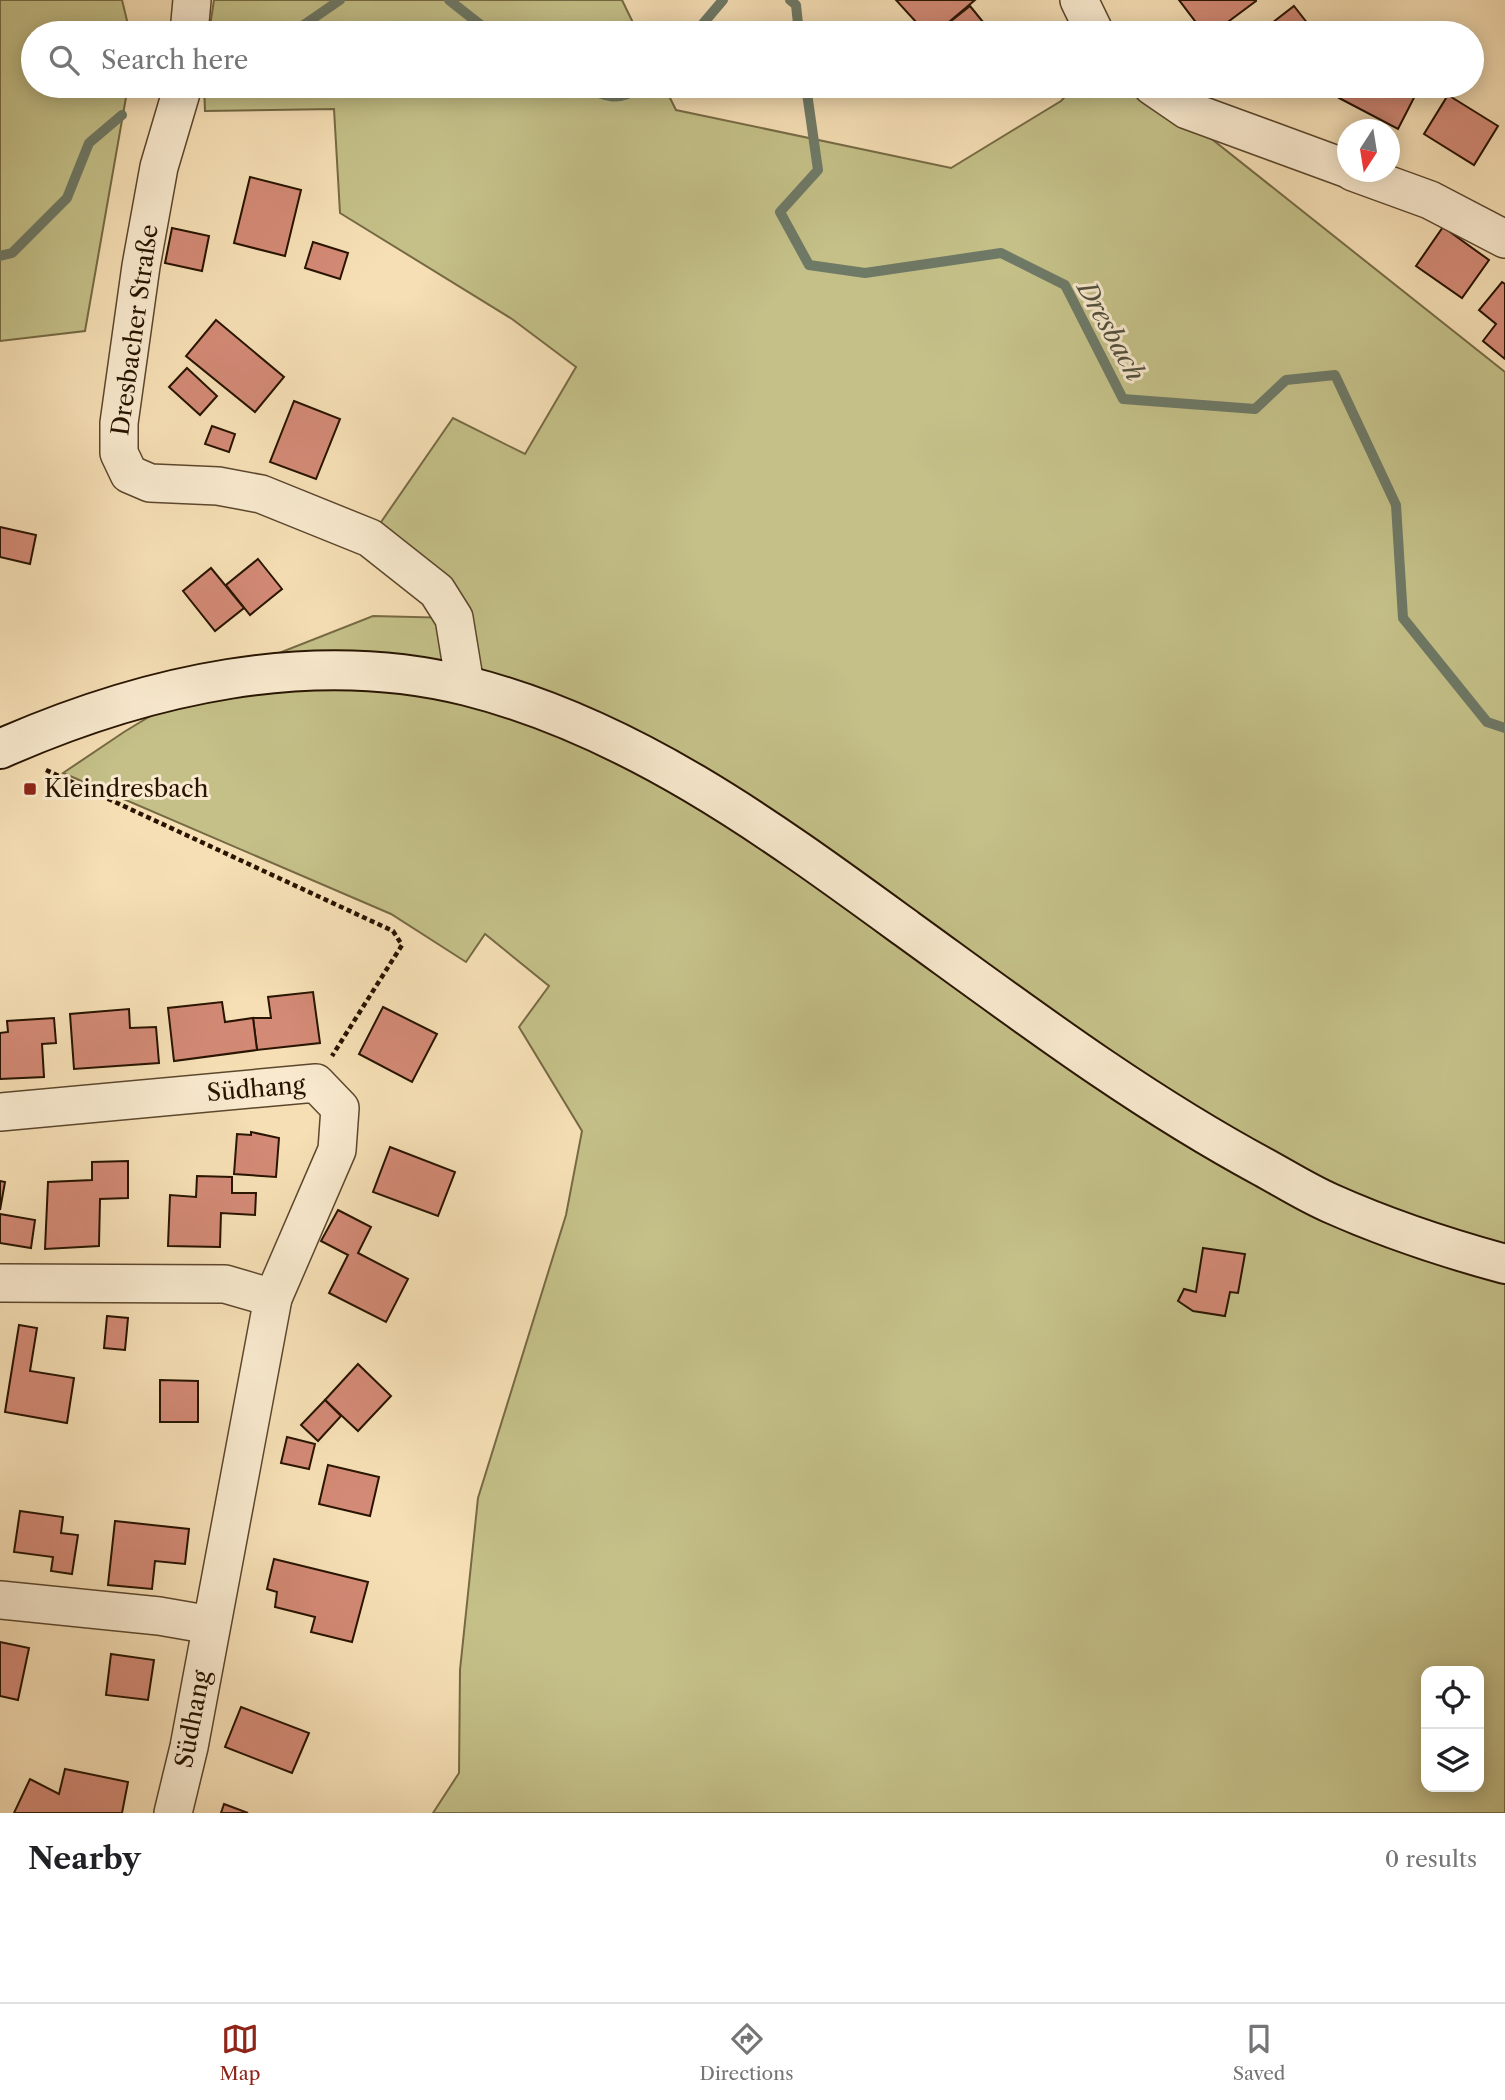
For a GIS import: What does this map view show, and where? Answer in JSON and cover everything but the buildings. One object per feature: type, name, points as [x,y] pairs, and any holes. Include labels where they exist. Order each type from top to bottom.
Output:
[{"type":"main road","points":[[0,749],[104,709],[208,681],[319,670],[392,674],[464,685],[524,704],[613,739],[701,787],[770,830],[1090,1062],[1204,1136],[1329,1203],[1462,1252],[1505,1264]]},
{"type":"street","points":[[190,21],[192,0]]},
{"type":"street","points":[[1079,0],[1089,21]]},
{"type":"street","name":"Dresbacher Straße","points":[[179,98],[159,167],[141,266],[119,423],[119,453],[129,474],[150,483],[218,486],[261,494],[370,538],[437,592],[453,618],[464,685]]},
{"type":"street","points":[[1170,98],[1187,110],[1337,165]]},
{"type":"street","points":[[1380,182],[1430,200],[1505,239]]},
{"type":"street","name":"Südhang","points":[[0,1112],[316,1083],[341,1108],[337,1150],[272,1298],[189,1748],[173,1813]]},
{"type":"street","points":[[0,1283],[225,1284],[272,1298]]},
{"type":"street","points":[[0,1600],[159,1616],[211,1625]]},
{"type":"path","points":[[43,768],[393,931],[402,945],[316,1083]]},
{"type":"shaded area","points":[[0,0],[122,0],[127,21],[21,21],[21,98],[126,98],[85,331],[0,341]]},
{"type":"shaded area","points":[[214,0],[622,0],[632,21],[211,21]]},
{"type":"shaded area","points":[[204,98],[670,98],[676,110],[951,168],[1064,98],[1160,98],[1505,372],[1505,1813],[433,1813],[459,1773],[460,1670],[478,1498],[566,1215],[582,1131],[519,1027],[549,986],[485,934],[466,962],[391,914],[63,773],[208,681],[373,616],[453,618],[370,538],[453,418],[525,454],[576,367],[512,319],[340,213],[334,109],[205,111]]},
{"type":"waterway","name":"Dresbach","points":[[309,21],[340,0]]},
{"type":"waterway","name":"Dresbach","points":[[449,0],[476,21]]},
{"type":"waterway","name":"Dresbach","points":[[705,21],[723,0]]},
{"type":"waterway","name":"Dresbach","points":[[790,0],[796,5],[798,21]]},
{"type":"waterway","name":"Dresbach","points":[[808,98],[818,170],[780,212],[809,265],[865,273],[1001,253],[1065,285],[1123,399],[1255,409],[1286,380],[1335,375],[1396,505],[1403,618],[1487,722],[1505,728]]},
{"type":"waterway","name":"Dresbach","points":[[0,256],[12,253],[67,198],[89,143],[122,115]]},
{"type":"place","name":"Kleindresbach","points":[[30,789]]}]
